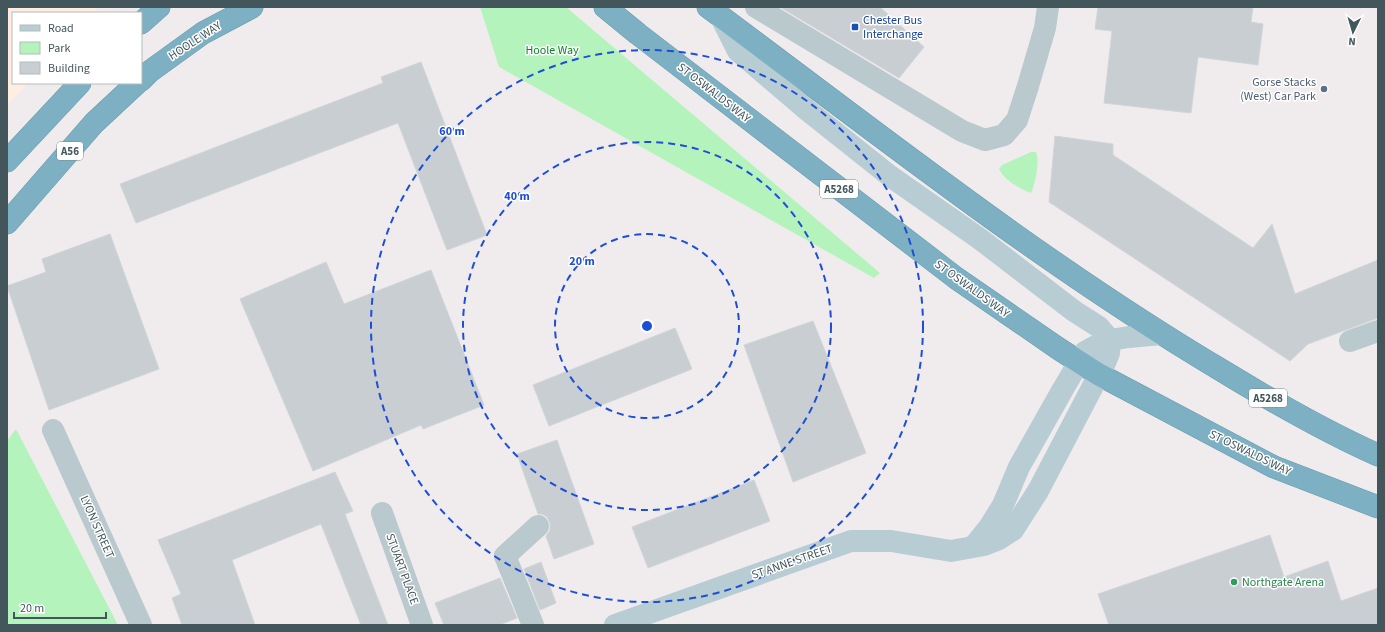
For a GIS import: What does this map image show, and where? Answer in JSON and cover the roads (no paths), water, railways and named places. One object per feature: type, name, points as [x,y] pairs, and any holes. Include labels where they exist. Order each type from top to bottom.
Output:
[{"type":"highway","points":[[142,22],[159,7]]},
{"type":"highway","name":"HOOLE WAY","points":[[142,79],[149,72],[203,33],[252,7]]},
{"type":"highway","name":"ST OSWALDS WAY","points":[[605,7],[950,274],[1010,317],[1098,374],[1274,467],[1378,507]]},
{"type":"highway","name":"A5268","points":[[715,12],[969,202],[1071,274],[1161,334],[1271,400],[1355,445],[1378,455]]},
{"type":"highway","points":[[7,161],[79,84]]},
{"type":"highway","name":"A56","points":[[7,223],[94,123],[136,84]]},
{"type":"street","points":[[756,7],[962,131],[985,140],[1004,134],[1017,120],[1045,28],[1048,7]]},
{"type":"street","points":[[715,12],[738,51],[806,110],[890,176],[980,239],[1074,311],[1099,327],[1110,340]]},
{"type":"street","points":[[1350,341],[1378,331]]},
{"type":"street","points":[[974,546],[990,526],[1003,505],[1019,466],[1085,352],[1110,340],[1161,334]]},
{"type":"street","name":"ST ANNE STREET","points":[[615,625],[851,541],[891,541],[951,550],[984,545],[999,539],[1013,530],[1038,491],[1104,365],[1109,352],[1110,340]]},
{"type":"street","name":"LYON STREET","points":[[53,430],[141,625]]},
{"type":"street","name":"STUART PLACE","points":[[382,513],[422,625]]},
{"type":"street","points":[[533,625],[505,556],[538,526]]},
{"type":"place","name":"Chester Bus Interchange","points":[[855,27]]},
{"type":"place","name":"Gorse Stacks (West) Car Park","points":[[1324,89]]},
{"type":"place","name":"Northgate Arena","points":[[1234,582]]},
{"type":"park label","name":"Hoole Way","points":[[552,50]]}]
